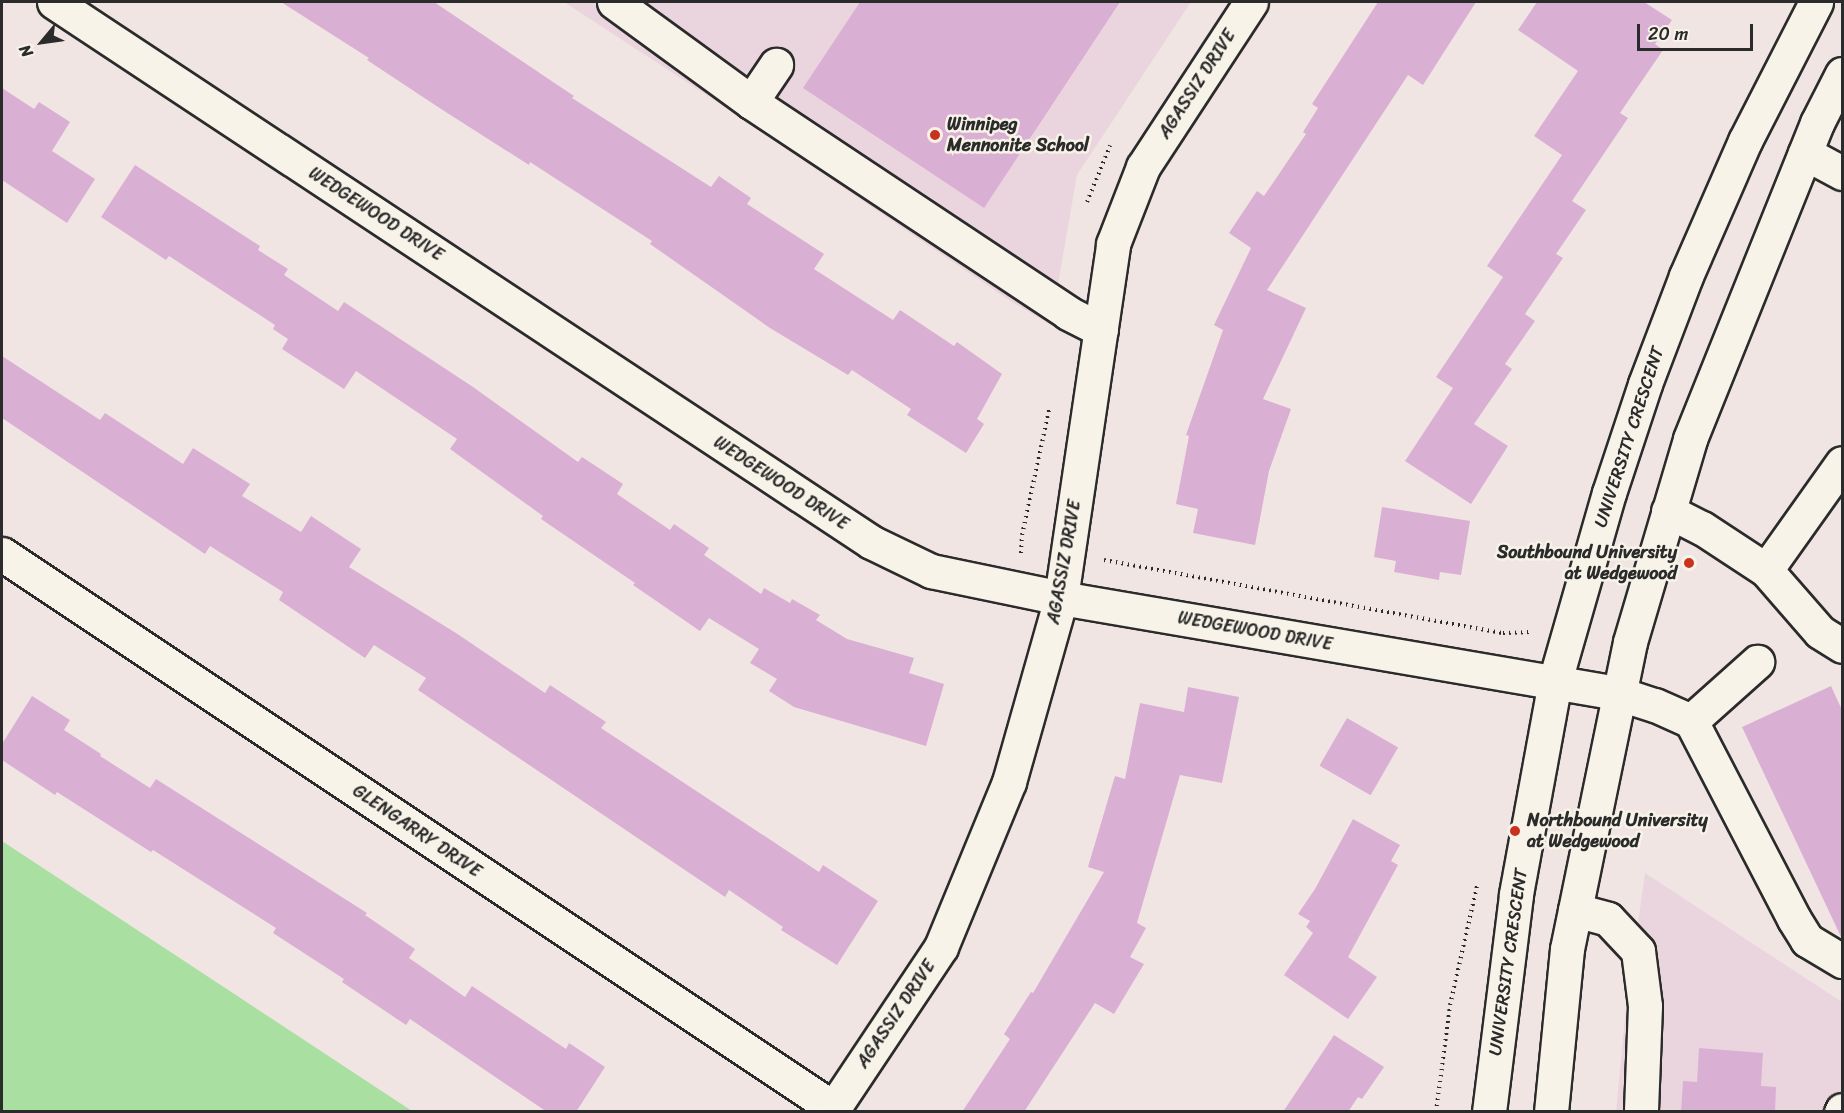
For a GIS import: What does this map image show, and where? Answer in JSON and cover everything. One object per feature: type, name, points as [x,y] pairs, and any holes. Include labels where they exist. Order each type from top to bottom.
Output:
[{"type":"street","name":"WEDGEWOOD DRIVE","points":[[54,2],[872,542],[931,571],[1061,598],[1617,693],[1655,705],[1691,721]]},
{"type":"street","points":[[614,2],[751,102],[1068,313],[1101,330]]},
{"type":"street","name":"AGASSIZ DRIVE","points":[[832,1110],[941,946],[1009,782],[1061,598],[1113,244],[1143,167],[1251,2]]},
{"type":"street","name":"UNIVERSITY CRESCENT","points":[[1490,1112],[1516,894],[1555,681],[1609,492],[1645,384],[1686,276],[1745,141],[1816,2]]},
{"type":"street","points":[[751,102],[776,65]]},
{"type":"street","points":[[1551,1112],[1567,949],[1617,693],[1668,511],[1690,439],[1804,153],[1842,75]]},
{"type":"street","points":[[1804,153],[1842,173]]},
{"type":"street","points":[[1766,570],[1842,463]]},
{"type":"street","points":[[1668,511],[1702,528],[1766,570],[1820,632],[1842,646]]},
{"type":"street","name":"GLENGARRY DRIVE","points":[[2,554],[832,1110]]},
{"type":"street","points":[[1757,662],[1691,721],[1794,919],[1808,940],[1842,961]]},
{"type":"street","points":[[1575,910],[1608,919],[1638,951],[1645,1006],[1641,1112]]},
{"type":"path","points":[[1067,556],[1503,633],[1528,633]]},
{"type":"shaded area","name":"Winnipeg Mennonite School","points":[[564,2],[1191,2],[1077,175],[1051,325],[1012,302],[708,96]]},
{"type":"shaded area","points":[[1645,873],[1842,1002],[1842,1111],[1616,1112],[1626,1008]]},
{"type":"green space","points":[[2,841],[412,1111],[2,1111]]},
{"type":"building","points":[[281,2],[434,2],[574,96],[572,98],[711,187],[719,176],[751,198],[747,204],[824,254],[814,269],[893,320],[900,310],[954,346],[957,342],[1002,374],[977,419],[984,424],[966,453],[907,415],[911,409],[852,370],[848,375],[770,328],[650,244],[652,241],[530,162],[529,165],[438,107],[367,60],[369,58]]},
{"type":"building","points":[[860,2],[1120,2],[984,208],[803,88]]},
{"type":"building","points":[[1378,2],[1476,2],[1423,85],[1408,75],[1267,290],[1306,308],[1263,399],[1291,409],[1269,471],[1255,545],[1193,533],[1198,509],[1176,504],[1189,436],[1186,435],[1223,330],[1214,325],[1251,248],[1229,233],[1257,191],[1264,196],[1306,134],[1303,132],[1318,108],[1312,104]]},
{"type":"building","points":[[1537,2],[1644,2],[1672,20],[1655,44],[1663,50],[1620,113],[1628,118],[1572,201],[1586,210],[1556,254],[1563,258],[1525,314],[1535,321],[1505,364],[1512,369],[1474,424],[1508,446],[1471,504],[1405,461],[1453,388],[1436,377],[1503,277],[1487,266],[1562,155],[1534,136],[1578,71],[1518,30]]},
{"type":"building","points":[[2,88],[34,109],[39,102],[70,122],[52,151],[95,179],[67,223],[2,180]]},
{"type":"building","points":[[135,165],[260,246],[258,250],[288,269],[284,275],[338,311],[344,302],[473,387],[578,462],[582,457],[623,484],[617,494],[670,530],[674,524],[709,548],[704,555],[761,594],[764,588],[790,603],[792,599],[820,615],[816,620],[847,639],[914,658],[909,673],[944,684],[926,746],[794,707],[769,691],[777,679],[750,663],[759,649],[709,618],[700,631],[633,585],[635,583],[541,519],[543,516],[450,449],[457,439],[356,371],[344,389],[282,349],[288,339],[273,329],[275,325],[169,256],[166,260],[101,217]]},
{"type":"building","points":[[2,356],[100,420],[105,413],[183,464],[193,448],[250,484],[242,496],[301,532],[311,516],[361,549],[349,567],[456,633],[545,693],[550,685],[606,722],[601,728],[819,872],[823,865],[878,901],[837,965],[781,930],[783,927],[729,890],[725,897],[418,690],[426,678],[374,645],[365,658],[279,600],[283,592],[210,546],[205,554],[2,418]]},
{"type":"building","points":[[1382,507],[1470,521],[1461,575],[1440,572],[1439,580],[1394,572],[1396,561],[1374,557]]},
{"type":"building","points":[[1831,686],[1842,710],[1842,939],[1742,727]]},
{"type":"building","points":[[1188,687],[1239,697],[1222,783],[1180,775],[1137,923],[1146,928],[1130,957],[1144,964],[1114,1014],[1095,1003],[1024,1112],[962,1112],[1010,1039],[1004,1034],[1031,992],[1033,993],[1104,872],[1088,867],[1115,776],[1125,779],[1140,703],[1184,712]]},
{"type":"building","points":[[32,696],[70,720],[64,730],[101,754],[100,756],[150,788],[156,779],[367,913],[365,915],[415,949],[409,958],[465,997],[472,986],[566,1049],[569,1043],[605,1067],[576,1112],[547,1112],[410,1019],[406,1025],[342,982],[344,979],[273,933],[276,928],[153,850],[151,852],[57,792],[55,795],[2,760],[2,744]]},
{"type":"building","points":[[1347,718],[1398,747],[1371,795],[1320,766]]},
{"type":"building","points":[[1353,819],[1400,845],[1391,861],[1398,865],[1348,957],[1377,977],[1348,1019],[1284,975],[1313,933],[1306,927],[1310,921],[1298,914],[1315,889]]},
{"type":"building","points":[[1334,1035],[1384,1067],[1362,1099],[1358,1097],[1348,1112],[1283,1112]]},
{"type":"building","points":[[1699,1048],[1763,1053],[1761,1086],[1776,1087],[1775,1112],[1681,1112],[1683,1081],[1697,1082]]},
{"type":"place","name":"Winnipeg Mennonite School","points":[[935,135]]},
{"type":"place","name":"Southbound University at Wedgewood","points":[[1689,563]]},
{"type":"place","name":"Northbound University at Wedgewood","points":[[1515,831]]}]
